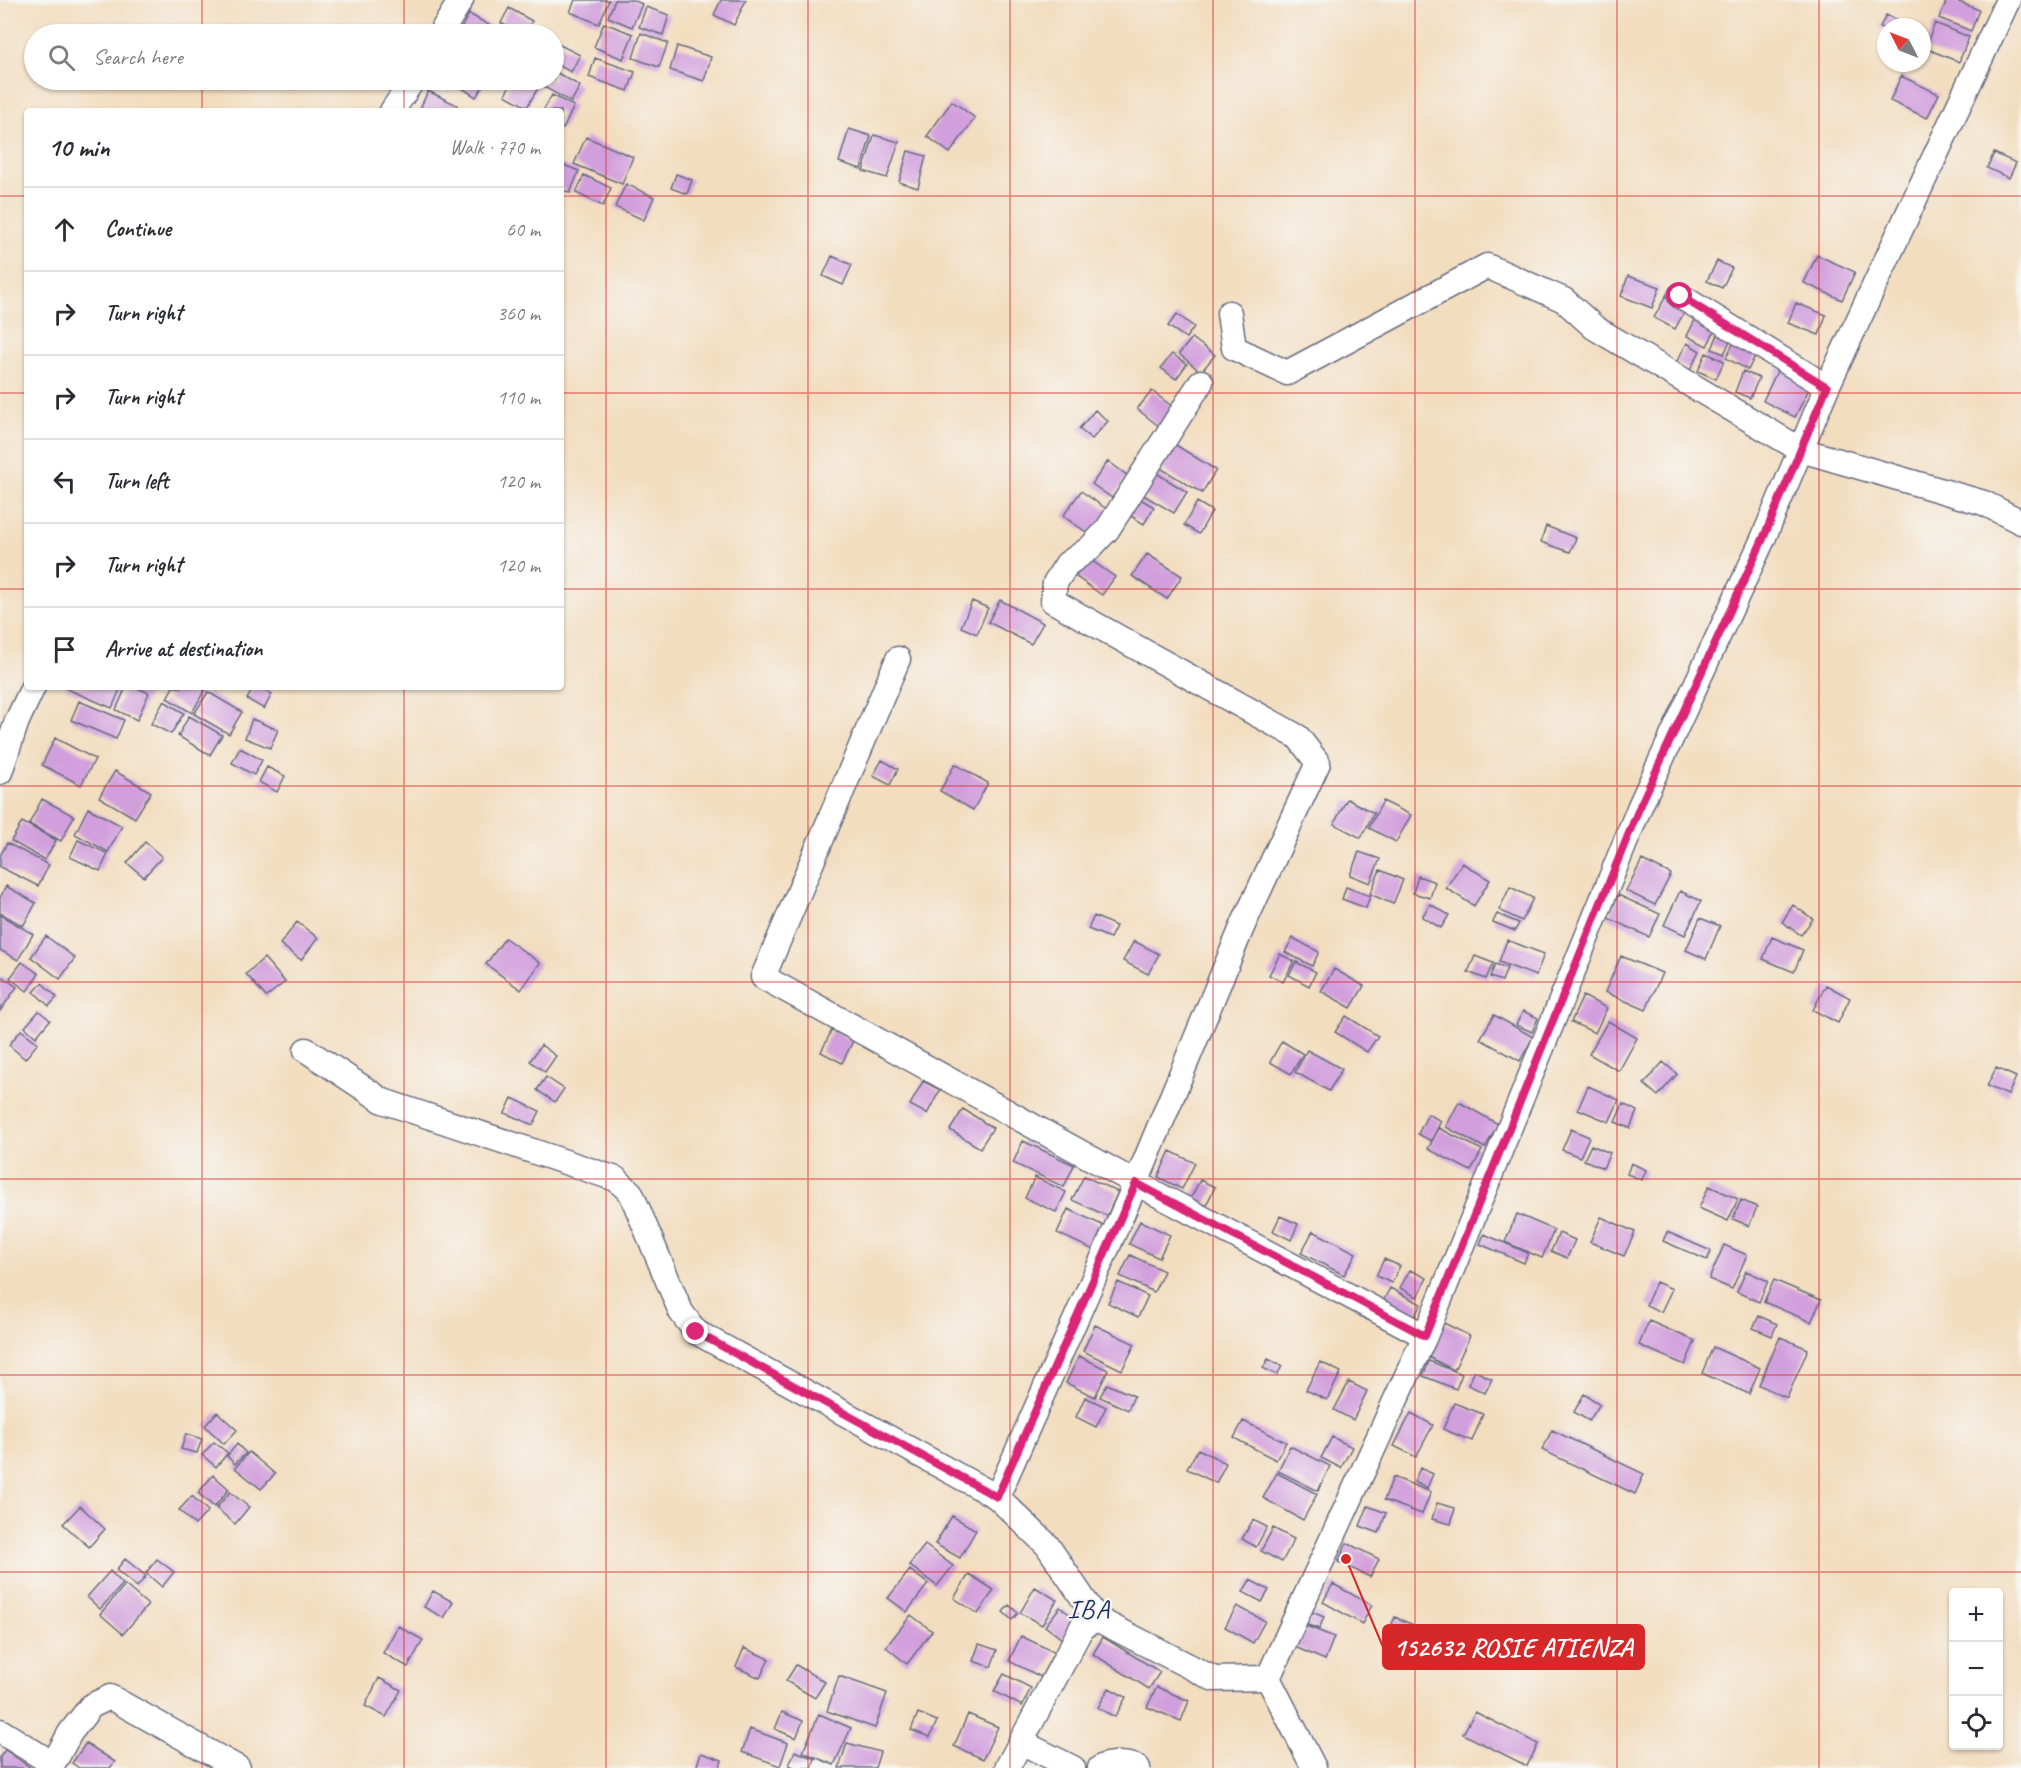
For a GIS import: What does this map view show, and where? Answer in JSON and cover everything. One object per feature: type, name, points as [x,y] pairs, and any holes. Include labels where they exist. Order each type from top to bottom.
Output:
[{"type":"street","points":[[446,24],[461,0]]},
{"type":"street","points":[[1268,1678],[1425,1336],[1640,806],[1763,539],[1827,387],[2008,0]]},
{"type":"street","points":[[394,108],[406,90]]},
{"type":"street","points":[[1228,313],[1234,348],[1287,373],[1487,266],[1563,300],[1595,328],[1801,450],[1984,503],[2021,522]]},
{"type":"street","points":[[1680,296],[1827,387]]},
{"type":"street","points":[[997,1497],[1136,1183],[1243,925],[1318,763],[1298,737],[1053,601],[1055,583],[1067,564],[1089,549],[1107,530],[1201,382]]},
{"type":"street","points":[[898,658],[763,977],[1136,1183],[1425,1336]]},
{"type":"street","points":[[0,772],[17,721],[32,690]]},
{"type":"street","points":[[306,1050],[383,1101],[616,1179],[631,1193],[681,1312],[696,1332],[997,1497],[1047,1545],[1097,1619],[1214,1679],[1268,1678]]},
{"type":"street","points":[[1007,1768],[1082,1627],[1097,1619]]},
{"type":"street","points":[[1268,1678],[1314,1768]]},
{"type":"street","points":[[0,1731],[52,1766],[70,1733],[91,1706],[110,1697],[238,1768]]},
{"type":"street","points":[[1021,1742],[1073,1768]]},
{"type":"street","points":[[1100,1768],[1105,1765],[1132,1765],[1138,1768]]},
{"type":"building","points":[[575,0],[609,0],[599,24],[570,12]]},
{"type":"building","points":[[615,0],[633,0],[642,4],[632,27],[608,17]]},
{"type":"building","points":[[721,0],[746,0],[734,25],[714,15]]},
{"type":"building","points":[[1947,0],[1954,0],[1979,10],[1971,31],[1939,18]]},
{"type":"building","points":[[646,7],[669,15],[663,35],[639,27]]},
{"type":"building","points":[[509,8],[532,21],[530,24],[501,23]]},
{"type":"building","points":[[469,14],[487,24],[464,24]]},
{"type":"building","points":[[604,23],[633,34],[623,59],[594,47]]},
{"type":"building","points":[[1935,23],[1969,37],[1959,62],[1931,50],[1931,33]]},
{"type":"building","points":[[641,33],[668,43],[659,67],[633,58]]},
{"type":"building","points":[[677,46],[711,57],[704,81],[670,70]]},
{"type":"building","points":[[564,47],[580,55],[571,72],[564,68]]},
{"type":"building","points":[[595,58],[635,72],[628,91],[589,77]]},
{"type":"building","points":[[1901,76],[1939,94],[1927,118],[1890,101]]},
{"type":"building","points":[[564,77],[580,86],[571,102],[549,90],[564,90]]},
{"type":"building","points":[[465,90],[481,90],[476,97]]},
{"type":"building","points":[[508,90],[537,90],[527,107],[505,95]]},
{"type":"building","points":[[428,91],[457,105],[456,108],[420,108]]},
{"type":"building","points":[[552,95],[574,106],[564,127],[564,108],[545,108]]},
{"type":"building","points":[[952,101],[975,118],[950,153],[927,136]]},
{"type":"building","points":[[849,129],[871,136],[861,169],[839,162]]},
{"type":"building","points":[[874,135],[899,142],[887,178],[863,171]]},
{"type":"building","points":[[586,137],[633,157],[622,184],[574,164]]},
{"type":"building","points":[[908,151],[926,156],[918,188],[899,182]]},
{"type":"building","points":[[1994,153],[2016,163],[2009,178],[1987,168]]},
{"type":"building","points":[[564,165],[579,171],[570,193],[564,190]]},
{"type":"building","points":[[676,174],[692,180],[687,194],[671,188]]},
{"type":"building","points":[[584,175],[611,188],[603,206],[576,193]]},
{"type":"building","points":[[626,184],[654,197],[644,220],[615,207]]},
{"type":"building","points":[[1817,255],[1855,272],[1842,300],[1804,283]]},
{"type":"building","points":[[832,256],[852,265],[843,285],[823,276]]},
{"type":"building","points":[[1717,261],[1732,268],[1722,288],[1707,281]]},
{"type":"building","points":[[1628,276],[1660,287],[1652,308],[1621,296]]},
{"type":"building","points":[[1667,294],[1688,305],[1675,329],[1654,318]]},
{"type":"building","points":[[1796,303],[1826,315],[1819,335],[1788,323]]},
{"type":"building","points":[[1177,314],[1194,327],[1186,338],[1168,326]]},
{"type":"building","points":[[1696,318],[1716,328],[1707,346],[1687,336]]},
{"type":"building","points":[[1720,329],[1733,334],[1724,354],[1712,349]]},
{"type":"building","points":[[1192,338],[1215,355],[1201,372],[1179,354]]},
{"type":"building","points":[[1735,340],[1757,352],[1748,370],[1726,358]]},
{"type":"building","points":[[1687,343],[1700,351],[1690,370],[1676,363]]},
{"type":"building","points":[[1706,353],[1724,361],[1716,379],[1698,371]]},
{"type":"building","points":[[1172,354],[1187,364],[1176,379],[1161,368]]},
{"type":"building","points":[[1779,367],[1812,383],[1795,417],[1763,401]]},
{"type":"building","points":[[1743,371],[1759,378],[1750,398],[1735,392]]},
{"type":"building","points":[[1152,391],[1174,408],[1160,427],[1137,409]]},
{"type":"building","points":[[1095,410],[1108,421],[1092,439],[1079,429]]},
{"type":"building","points":[[1171,442],[1216,470],[1202,493],[1157,466]]},
{"type":"building","points":[[1108,461],[1128,476],[1112,498],[1092,484]]},
{"type":"building","points":[[1153,471],[1187,492],[1174,513],[1140,493]]},
{"type":"building","points":[[1081,491],[1112,513],[1095,538],[1063,516]]},
{"type":"building","points":[[1132,494],[1154,507],[1144,524],[1122,511]]},
{"type":"building","points":[[1197,502],[1212,511],[1199,534],[1184,525]]},
{"type":"building","points":[[1546,526],[1576,538],[1570,552],[1541,542]]},
{"type":"building","points":[[1147,554],[1182,576],[1167,599],[1132,576]]},
{"type":"building","points":[[1088,558],[1115,577],[1102,595],[1075,576]]},
{"type":"building","points":[[1000,600],[1043,623],[1031,644],[988,622]]},
{"type":"building","points":[[972,601],[988,608],[977,634],[961,627]]},
{"type":"building","points":[[69,690],[120,690],[112,708]]},
{"type":"building","points":[[125,690],[142,690],[149,693],[137,720],[116,710]]},
{"type":"building","points":[[171,690],[204,690],[192,713],[167,698]]},
{"type":"building","points":[[252,690],[265,690],[272,694],[264,709],[247,699]]},
{"type":"building","points":[[208,692],[242,712],[229,734],[194,714]]},
{"type":"building","points":[[79,701],[124,720],[116,739],[71,720]]},
{"type":"building","points":[[164,701],[184,713],[171,734],[151,724]]},
{"type":"building","points":[[189,716],[222,735],[210,755],[178,736]]},
{"type":"building","points":[[252,719],[278,730],[270,748],[245,738]]},
{"type":"building","points":[[55,738],[95,759],[81,785],[42,765]]},
{"type":"building","points":[[240,748],[262,760],[254,775],[232,763]]},
{"type":"building","points":[[882,760],[898,769],[890,785],[873,776]]},
{"type":"building","points":[[955,764],[988,783],[973,810],[940,791]]},
{"type":"building","points":[[267,767],[285,776],[277,792],[259,782]]},
{"type":"building","points":[[115,771],[151,792],[135,818],[99,797]]},
{"type":"building","points":[[42,799],[74,816],[61,841],[29,824]]},
{"type":"building","points":[[1347,799],[1374,813],[1361,838],[1334,824]]},
{"type":"building","points":[[1383,801],[1411,815],[1396,842],[1369,828]]},
{"type":"building","points":[[88,808],[122,826],[108,852],[75,834]]},
{"type":"building","points":[[22,822],[56,840],[45,860],[11,841]]},
{"type":"building","points":[[78,840],[108,854],[100,871],[70,857]]},
{"type":"building","points":[[145,842],[162,857],[144,877],[127,863]]},
{"type":"building","points":[[7,843],[49,865],[38,886],[0,867],[0,856]]},
{"type":"building","points":[[1359,852],[1380,859],[1370,883],[1350,875]]},
{"type":"building","points":[[1642,860],[1671,874],[1655,905],[1626,891]]},
{"type":"building","points":[[1462,863],[1490,880],[1474,906],[1446,888]]},
{"type":"building","points":[[1380,870],[1403,880],[1393,904],[1370,894]]},
{"type":"building","points":[[1418,876],[1435,882],[1430,898],[1413,893]]},
{"type":"building","points":[[6,886],[36,903],[23,926],[0,913],[0,898]]},
{"type":"building","points":[[1346,887],[1370,896],[1366,908],[1342,899]]},
{"type":"building","points":[[1510,887],[1533,898],[1522,921],[1499,910]]},
{"type":"building","points":[[1680,891],[1701,901],[1685,935],[1664,925]]},
{"type":"building","points":[[1618,895],[1660,914],[1649,937],[1608,918]]},
{"type":"building","points":[[1430,904],[1449,915],[1441,928],[1422,917]]},
{"type":"building","points":[[1793,905],[1813,919],[1801,935],[1782,922]]},
{"type":"building","points":[[1497,914],[1519,923],[1515,931],[1493,922]]},
{"type":"building","points":[[0,915],[33,934],[18,960],[0,950]]},
{"type":"building","points":[[1094,916],[1116,926],[1110,938],[1088,929]]},
{"type":"building","points":[[1700,918],[1720,926],[1706,959],[1686,950]]},
{"type":"building","points":[[297,922],[318,938],[301,960],[280,944]]},
{"type":"building","points":[[46,936],[75,958],[60,979],[31,957]]},
{"type":"building","points":[[1772,937],[1803,950],[1794,972],[1763,959]]},
{"type":"building","points":[[505,938],[540,963],[521,990],[486,964]]},
{"type":"building","points":[[1293,938],[1319,952],[1312,966],[1285,952]]},
{"type":"building","points":[[1507,940],[1544,954],[1536,976],[1499,962]]},
{"type":"building","points":[[1134,941],[1159,954],[1148,974],[1123,961]]},
{"type":"building","points":[[1280,954],[1294,961],[1283,982],[1269,975]]},
{"type":"building","points":[[1475,956],[1493,963],[1486,979],[1468,972]]},
{"type":"building","points":[[1621,956],[1662,973],[1646,1010],[1605,992]]},
{"type":"building","points":[[264,958],[285,982],[266,997],[246,974]]},
{"type":"building","points":[[22,962],[39,974],[27,991],[10,978]]},
{"type":"building","points":[[1296,962],[1316,972],[1309,986],[1289,975]]},
{"type":"building","points":[[1495,964],[1507,968],[1502,981],[1490,977]]},
{"type":"building","points":[[1334,969],[1364,986],[1351,1008],[1321,991]]},
{"type":"building","points":[[0,975],[17,987],[0,1011]]},
{"type":"building","points":[[42,983],[57,997],[49,1006],[34,992]]},
{"type":"building","points":[[1826,985],[1850,998],[1838,1023],[1813,1010]]},
{"type":"building","points":[[1583,996],[1607,1008],[1595,1033],[1571,1022]]},
{"type":"building","points":[[39,1011],[50,1020],[36,1037],[25,1027]]},
{"type":"building","points":[[1523,1011],[1538,1018],[1532,1032],[1516,1025]]},
{"type":"building","points":[[1494,1015],[1533,1037],[1520,1061],[1480,1039]]},
{"type":"building","points":[[1346,1016],[1378,1036],[1367,1052],[1335,1032]]},
{"type":"building","points":[[1608,1021],[1637,1038],[1619,1071],[1589,1054]]},
{"type":"building","points":[[21,1030],[38,1043],[25,1059],[9,1045]]},
{"type":"building","points":[[832,1030],[853,1041],[842,1063],[821,1052]]},
{"type":"building","points":[[1282,1041],[1303,1054],[1291,1074],[1270,1062]]},
{"type":"building","points":[[541,1045],[556,1056],[545,1072],[530,1061]]},
{"type":"building","points":[[1307,1050],[1342,1069],[1329,1091],[1295,1072]]},
{"type":"building","points":[[1663,1062],[1677,1074],[1658,1096],[1644,1084]]},
{"type":"building","points":[[1996,1068],[2016,1077],[2008,1095],[1987,1086]]},
{"type":"building","points":[[546,1077],[564,1089],[555,1102],[537,1090]]},
{"type":"building","points":[[923,1081],[940,1090],[927,1114],[910,1105]]},
{"type":"building","points":[[1588,1086],[1619,1100],[1609,1122],[1578,1109]]},
{"type":"building","points":[[512,1098],[540,1111],[533,1125],[505,1113]]},
{"type":"building","points":[[1459,1102],[1498,1124],[1485,1148],[1446,1127]]},
{"type":"building","points":[[1623,1104],[1637,1111],[1630,1128],[1615,1122]]},
{"type":"building","points":[[963,1109],[993,1128],[980,1148],[950,1130]]},
{"type":"building","points":[[1428,1114],[1441,1121],[1431,1141],[1418,1134]]},
{"type":"building","points":[[1439,1128],[1482,1150],[1471,1171],[1428,1149]]},
{"type":"building","points":[[1571,1129],[1589,1137],[1580,1157],[1562,1150]]},
{"type":"building","points":[[1023,1141],[1074,1165],[1064,1187],[1013,1163]]},
{"type":"building","points":[[1591,1145],[1610,1153],[1603,1168],[1584,1160]]},
{"type":"building","points":[[1170,1151],[1195,1163],[1182,1189],[1158,1177]]},
{"type":"building","points":[[1631,1163],[1646,1170],[1642,1180],[1627,1174]]},
{"type":"building","points":[[1084,1176],[1118,1192],[1107,1216],[1072,1200]]},
{"type":"building","points":[[1035,1177],[1066,1192],[1056,1212],[1025,1198]]},
{"type":"building","points":[[1200,1180],[1215,1187],[1205,1207],[1190,1200]]},
{"type":"building","points":[[1709,1186],[1738,1199],[1728,1221],[1699,1208]]},
{"type":"building","points":[[1741,1200],[1757,1207],[1749,1226],[1733,1219]]},
{"type":"building","points":[[1068,1209],[1113,1230],[1102,1254],[1057,1233]]},
{"type":"building","points":[[1517,1214],[1554,1230],[1542,1258],[1505,1242]]},
{"type":"building","points":[[1280,1216],[1298,1224],[1291,1240],[1273,1231]]},
{"type":"building","points":[[1601,1217],[1635,1232],[1624,1256],[1590,1242]]},
{"type":"building","points":[[1140,1221],[1170,1235],[1159,1258],[1129,1244]]},
{"type":"building","points":[[1313,1231],[1356,1253],[1344,1275],[1301,1253]]},
{"type":"building","points":[[1667,1232],[1711,1251],[1707,1260],[1663,1241]]},
{"type":"building","points":[[1559,1233],[1575,1240],[1567,1258],[1551,1251]]},
{"type":"building","points":[[1484,1234],[1528,1253],[1524,1263],[1480,1244]]},
{"type":"building","points":[[1724,1245],[1747,1255],[1732,1289],[1709,1279]]},
{"type":"building","points":[[1130,1255],[1164,1271],[1154,1292],[1120,1276]]},
{"type":"building","points":[[1384,1259],[1400,1266],[1392,1283],[1376,1276]]},
{"type":"building","points":[[1410,1270],[1427,1278],[1417,1297],[1400,1288]]},
{"type":"building","points":[[1746,1271],[1768,1281],[1759,1302],[1737,1292]]},
{"type":"building","points":[[1774,1280],[1821,1300],[1811,1322],[1764,1302]]},
{"type":"building","points":[[1118,1282],[1148,1296],[1138,1317],[1108,1303]]},
{"type":"building","points":[[1656,1282],[1672,1289],[1661,1312],[1646,1305]]},
{"type":"building","points":[[1390,1288],[1421,1304],[1410,1325],[1379,1309]]},
{"type":"building","points":[[1759,1316],[1777,1324],[1772,1336],[1753,1328]]},
{"type":"building","points":[[1649,1321],[1695,1341],[1685,1365],[1639,1345]]},
{"type":"building","points":[[1444,1323],[1470,1336],[1454,1370],[1428,1357]]},
{"type":"building","points":[[1095,1325],[1135,1344],[1122,1370],[1083,1351]]},
{"type":"building","points":[[1780,1337],[1808,1349],[1787,1398],[1759,1385]]},
{"type":"building","points":[[1713,1347],[1760,1368],[1749,1394],[1702,1373]]},
{"type":"building","points":[[1079,1356],[1108,1370],[1095,1397],[1066,1383]]},
{"type":"building","points":[[1268,1359],[1282,1366],[1277,1375],[1263,1368]]},
{"type":"building","points":[[1429,1361],[1462,1374],[1456,1389],[1423,1376]]},
{"type":"building","points":[[1320,1362],[1341,1372],[1327,1400],[1306,1390]]},
{"type":"building","points":[[1475,1371],[1492,1379],[1485,1393],[1468,1385]]},
{"type":"building","points":[[1349,1382],[1367,1391],[1353,1420],[1334,1410]]},
{"type":"building","points":[[1107,1384],[1134,1396],[1128,1410],[1100,1397]]},
{"type":"building","points":[[1584,1394],[1600,1404],[1589,1421],[1574,1412]]},
{"type":"building","points":[[1085,1397],[1106,1407],[1096,1427],[1076,1417]]},
{"type":"building","points":[[1454,1403],[1483,1414],[1472,1441],[1443,1429]]},
{"type":"building","points":[[217,1412],[237,1430],[224,1444],[205,1426]]},
{"type":"building","points":[[1411,1413],[1433,1425],[1416,1457],[1394,1446]]},
{"type":"building","points":[[1243,1421],[1286,1442],[1276,1460],[1234,1438]]},
{"type":"building","points":[[1552,1430],[1644,1474],[1635,1494],[1542,1450]]},
{"type":"building","points":[[186,1434],[202,1439],[197,1453],[181,1449]]},
{"type":"building","points":[[1332,1437],[1352,1447],[1341,1468],[1321,1458]]},
{"type":"building","points":[[214,1442],[228,1453],[216,1467],[202,1455]]},
{"type":"building","points":[[237,1444],[246,1453],[235,1464],[227,1456]]},
{"type":"building","points":[[1290,1446],[1330,1466],[1318,1491],[1278,1471]]},
{"type":"building","points":[[1198,1449],[1226,1463],[1216,1483],[1187,1469]]},
{"type":"building","points":[[249,1452],[275,1474],[261,1489],[235,1468]]},
{"type":"building","points":[[1420,1468],[1433,1474],[1427,1488],[1414,1482]]},
{"type":"building","points":[[1277,1473],[1317,1494],[1303,1520],[1263,1498]]},
{"type":"building","points":[[213,1475],[229,1489],[214,1507],[198,1493]]},
{"type":"building","points":[[1393,1477],[1431,1492],[1422,1514],[1384,1500]]},
{"type":"building","points":[[230,1492],[249,1507],[235,1524],[216,1508]]},
{"type":"building","points":[[192,1496],[208,1511],[195,1525],[179,1510]]},
{"type":"building","points":[[1437,1503],[1455,1508],[1451,1524],[1432,1519]]},
{"type":"building","points":[[80,1506],[105,1529],[89,1547],[63,1524]]},
{"type":"building","points":[[1368,1506],[1386,1513],[1379,1533],[1360,1526]]},
{"type":"building","points":[[952,1516],[976,1530],[960,1558],[935,1544]]},
{"type":"building","points":[[1253,1520],[1267,1527],[1256,1547],[1242,1539]]},
{"type":"building","points":[[1273,1528],[1294,1539],[1282,1562],[1261,1551]]},
{"type":"building","points":[[1347,1543],[1379,1559],[1370,1577],[1338,1562]]},
{"type":"building","points":[[925,1545],[953,1566],[937,1586],[909,1565]]},
{"type":"building","points":[[125,1559],[146,1576],[137,1587],[116,1570]]},
{"type":"building","points":[[157,1559],[174,1572],[162,1587],[146,1573]]},
{"type":"building","points":[[910,1570],[928,1584],[907,1612],[888,1598]]},
{"type":"building","points":[[110,1571],[123,1584],[100,1609],[87,1597]]},
{"type":"building","points":[[969,1574],[994,1590],[978,1614],[954,1598]]},
{"type":"building","points":[[1250,1580],[1269,1590],[1262,1602],[1243,1592]]},
{"type":"building","points":[[1333,1584],[1372,1605],[1362,1624],[1323,1602]]},
{"type":"building","points":[[125,1585],[148,1605],[123,1634],[100,1614]]},
{"type":"building","points":[[1035,1587],[1057,1600],[1042,1625],[1020,1613]]},
{"type":"building","points":[[433,1591],[453,1602],[444,1618],[424,1607]]},
{"type":"building","points":[[1009,1605],[1018,1613],[1012,1620],[1003,1612]]},
{"type":"building","points":[[1237,1606],[1265,1621],[1253,1643],[1225,1627]]},
{"type":"building","points":[[1060,1607],[1077,1620],[1062,1639],[1045,1626]]},
{"type":"building","points":[[1307,1610],[1324,1617],[1319,1629],[1302,1623]]},
{"type":"building","points":[[911,1615],[932,1631],[907,1664],[886,1647]]},
{"type":"building","points":[[1395,1617],[1429,1632],[1419,1655],[1385,1640]]},
{"type":"building","points":[[1304,1625],[1334,1637],[1325,1660],[1295,1647]]},
{"type":"building","points":[[398,1626],[423,1640],[408,1667],[383,1653]]},
{"type":"building","points":[[1021,1636],[1054,1652],[1041,1677],[1009,1661]]},
{"type":"building","points":[[1103,1637],[1160,1672],[1149,1689],[1093,1654]]},
{"type":"building","points":[[979,1644],[997,1650],[991,1667],[973,1661]]},
{"type":"building","points":[[744,1648],[769,1659],[760,1678],[736,1667]]},
{"type":"building","points":[[796,1665],[825,1682],[815,1698],[786,1681]]},
{"type":"building","points":[[1004,1674],[1031,1688],[1022,1706],[994,1691]]},
{"type":"building","points":[[839,1676],[887,1693],[875,1728],[827,1711]]},
{"type":"building","points":[[379,1678],[401,1690],[386,1717],[365,1706]]},
{"type":"building","points":[[1157,1687],[1189,1701],[1181,1721],[1147,1707]]},
{"type":"building","points":[[1109,1688],[1126,1697],[1115,1717],[1098,1708]]},
{"type":"building","points":[[782,1712],[803,1721],[796,1738],[775,1729]]},
{"type":"building","points":[[1475,1712],[1538,1744],[1527,1766],[1463,1734]]},
{"type":"building","points":[[918,1713],[937,1721],[930,1737],[911,1730]]},
{"type":"building","points":[[819,1714],[851,1728],[834,1765],[803,1752]]},
{"type":"building","points":[[968,1714],[998,1727],[983,1759],[954,1746]]},
{"type":"building","points":[[750,1729],[788,1743],[780,1766],[742,1752]]},
{"type":"building","points":[[86,1743],[115,1762],[110,1768],[79,1768],[72,1763]]},
{"type":"building","points":[[847,1743],[880,1752],[875,1768],[839,1768]]},
{"type":"building","points":[[5,1750],[31,1768],[0,1768],[0,1757]]},
{"type":"building","points":[[795,1751],[815,1759],[811,1768],[796,1768],[789,1765]]},
{"type":"building","points":[[701,1753],[722,1760],[720,1768],[696,1768]]},
{"type":"place","name":"152632 ROSIE ATIENZA","points":[[1346,1559]]},
{"type":"district","name":"IBA","points":[[1089,1609]]},
{"type":"route","points":[[696,1332],[997,1497],[1136,1183],[1425,1336],[1640,806],[1763,539],[1827,387],[1680,296]]}]
